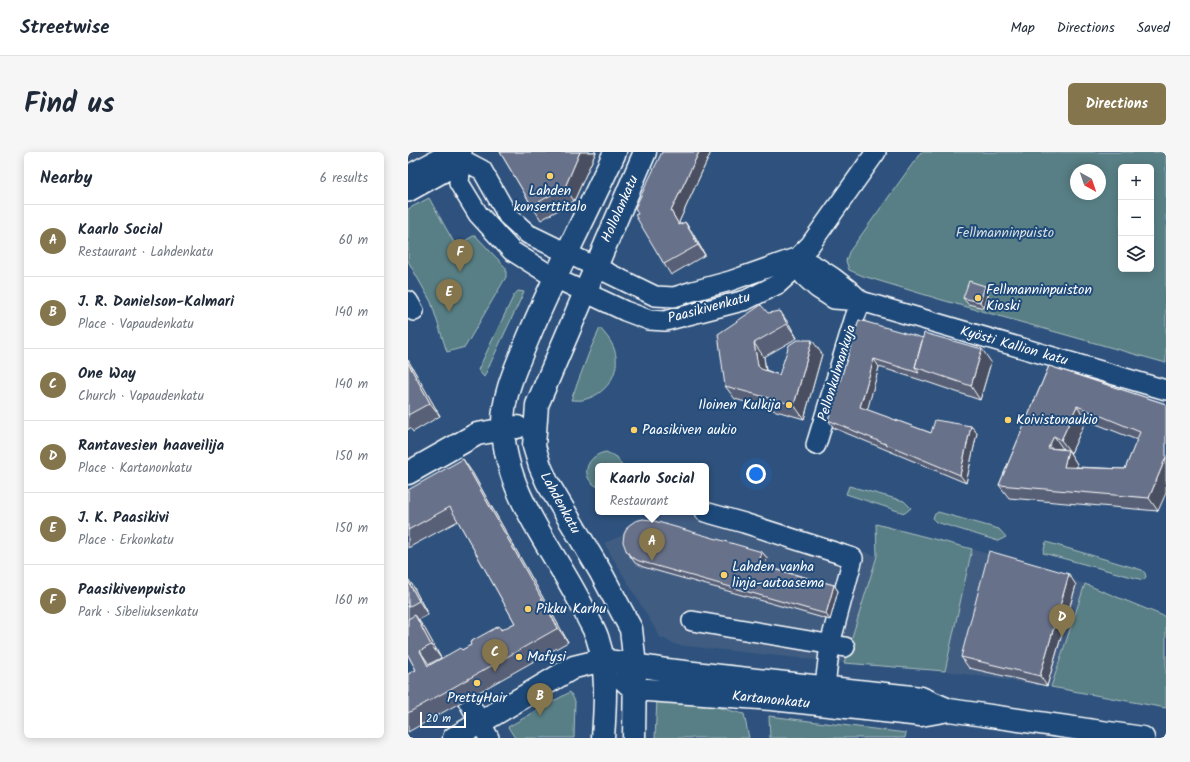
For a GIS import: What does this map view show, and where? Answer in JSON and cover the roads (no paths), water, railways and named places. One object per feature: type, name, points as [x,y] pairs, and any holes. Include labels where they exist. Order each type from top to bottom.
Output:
[{"type":"main road","name":"Hollolankatu","points":[[503,428],[506,397],[524,349],[554,278],[615,152]]},
{"type":"main road","name":"Hollolankatu","points":[[596,267],[645,152]]},
{"type":"main road","name":"Lahdenkatu","points":[[596,267],[537,405],[534,425],[534,446],[548,482],[600,571],[631,629],[635,666],[634,738]]},
{"type":"main road","points":[[408,473],[477,434],[503,428],[534,425]]},
{"type":"main road","points":[[503,428],[507,453],[515,483],[526,507],[578,597],[598,640],[603,660],[605,709],[603,738]]},
{"type":"main road","points":[[603,660],[634,689]]},
{"type":"main road","points":[[454,738],[485,731],[574,667],[603,660]]},
{"type":"main road","name":"Kartanonkatu","points":[[603,660],[824,696]]},
{"type":"main road","name":"Kartanonkatu","points":[[634,689],[772,699],[824,696],[921,698],[949,710],[1143,738]]},
{"type":"street","name":"Paasikivenkatu","points":[[798,257],[730,281],[674,297],[655,296],[566,254],[528,234],[517,226],[508,216],[482,170],[461,156],[459,183],[478,214],[512,251],[554,278],[586,291],[625,311],[649,320],[665,321],[746,300],[778,284],[789,274],[798,257],[810,245],[876,152]]},
{"type":"street","points":[[408,175],[440,158],[461,156]]},
{"type":"street","points":[[408,192],[446,171],[461,156]]},
{"type":"street","name":"Kyösti Kallion katu","points":[[798,257],[804,276],[817,288],[834,299],[861,301],[1166,390]]},
{"type":"street","name":"Pellonkulmankuja","points":[[816,446],[861,301]]},
{"type":"street","points":[[709,513],[853,558],[838,646],[824,696]]},
{"type":"street","points":[[692,621],[838,646]]},
{"type":"street","points":[[467,699],[485,731]]},
{"type":"place","name":"Lahden konserttitalo","points":[[550,176]]},
{"type":"place","name":"Paasikivenpuisto","points":[[460,272]]},
{"type":"place","name":"Fellmanninpuiston Kioski","points":[[978,298]]},
{"type":"place","name":"J. K. Paasikivi","points":[[449,312]]},
{"type":"place","name":"Iloinen Kulkija","points":[[789,405]]},
{"type":"place","name":"Koivistonaukio","points":[[1008,420]]},
{"type":"place","name":"Paasikiven aukio","points":[[634,430]]},
{"type":"place","name":"Kaarlo Social","points":[[652,561]]},
{"type":"place","name":"Lahden vanha linja-autoasema","points":[[724,575]]},
{"type":"place","name":"Pikku Karhu","points":[[528,609]]},
{"type":"place","name":"Rantavesien haaveilija","points":[[1062,637]]},
{"type":"place","name":"Mafysi","points":[[519,657]]},
{"type":"place","name":"One Way","points":[[495,672]]},
{"type":"place","name":"PrettyHair","points":[[477,683]]},
{"type":"place","name":"J. R. Danielson-Kalmari","points":[[540,716]]},
{"type":"park label","name":"Fellmanninpuisto","points":[[1005,233]]}]
